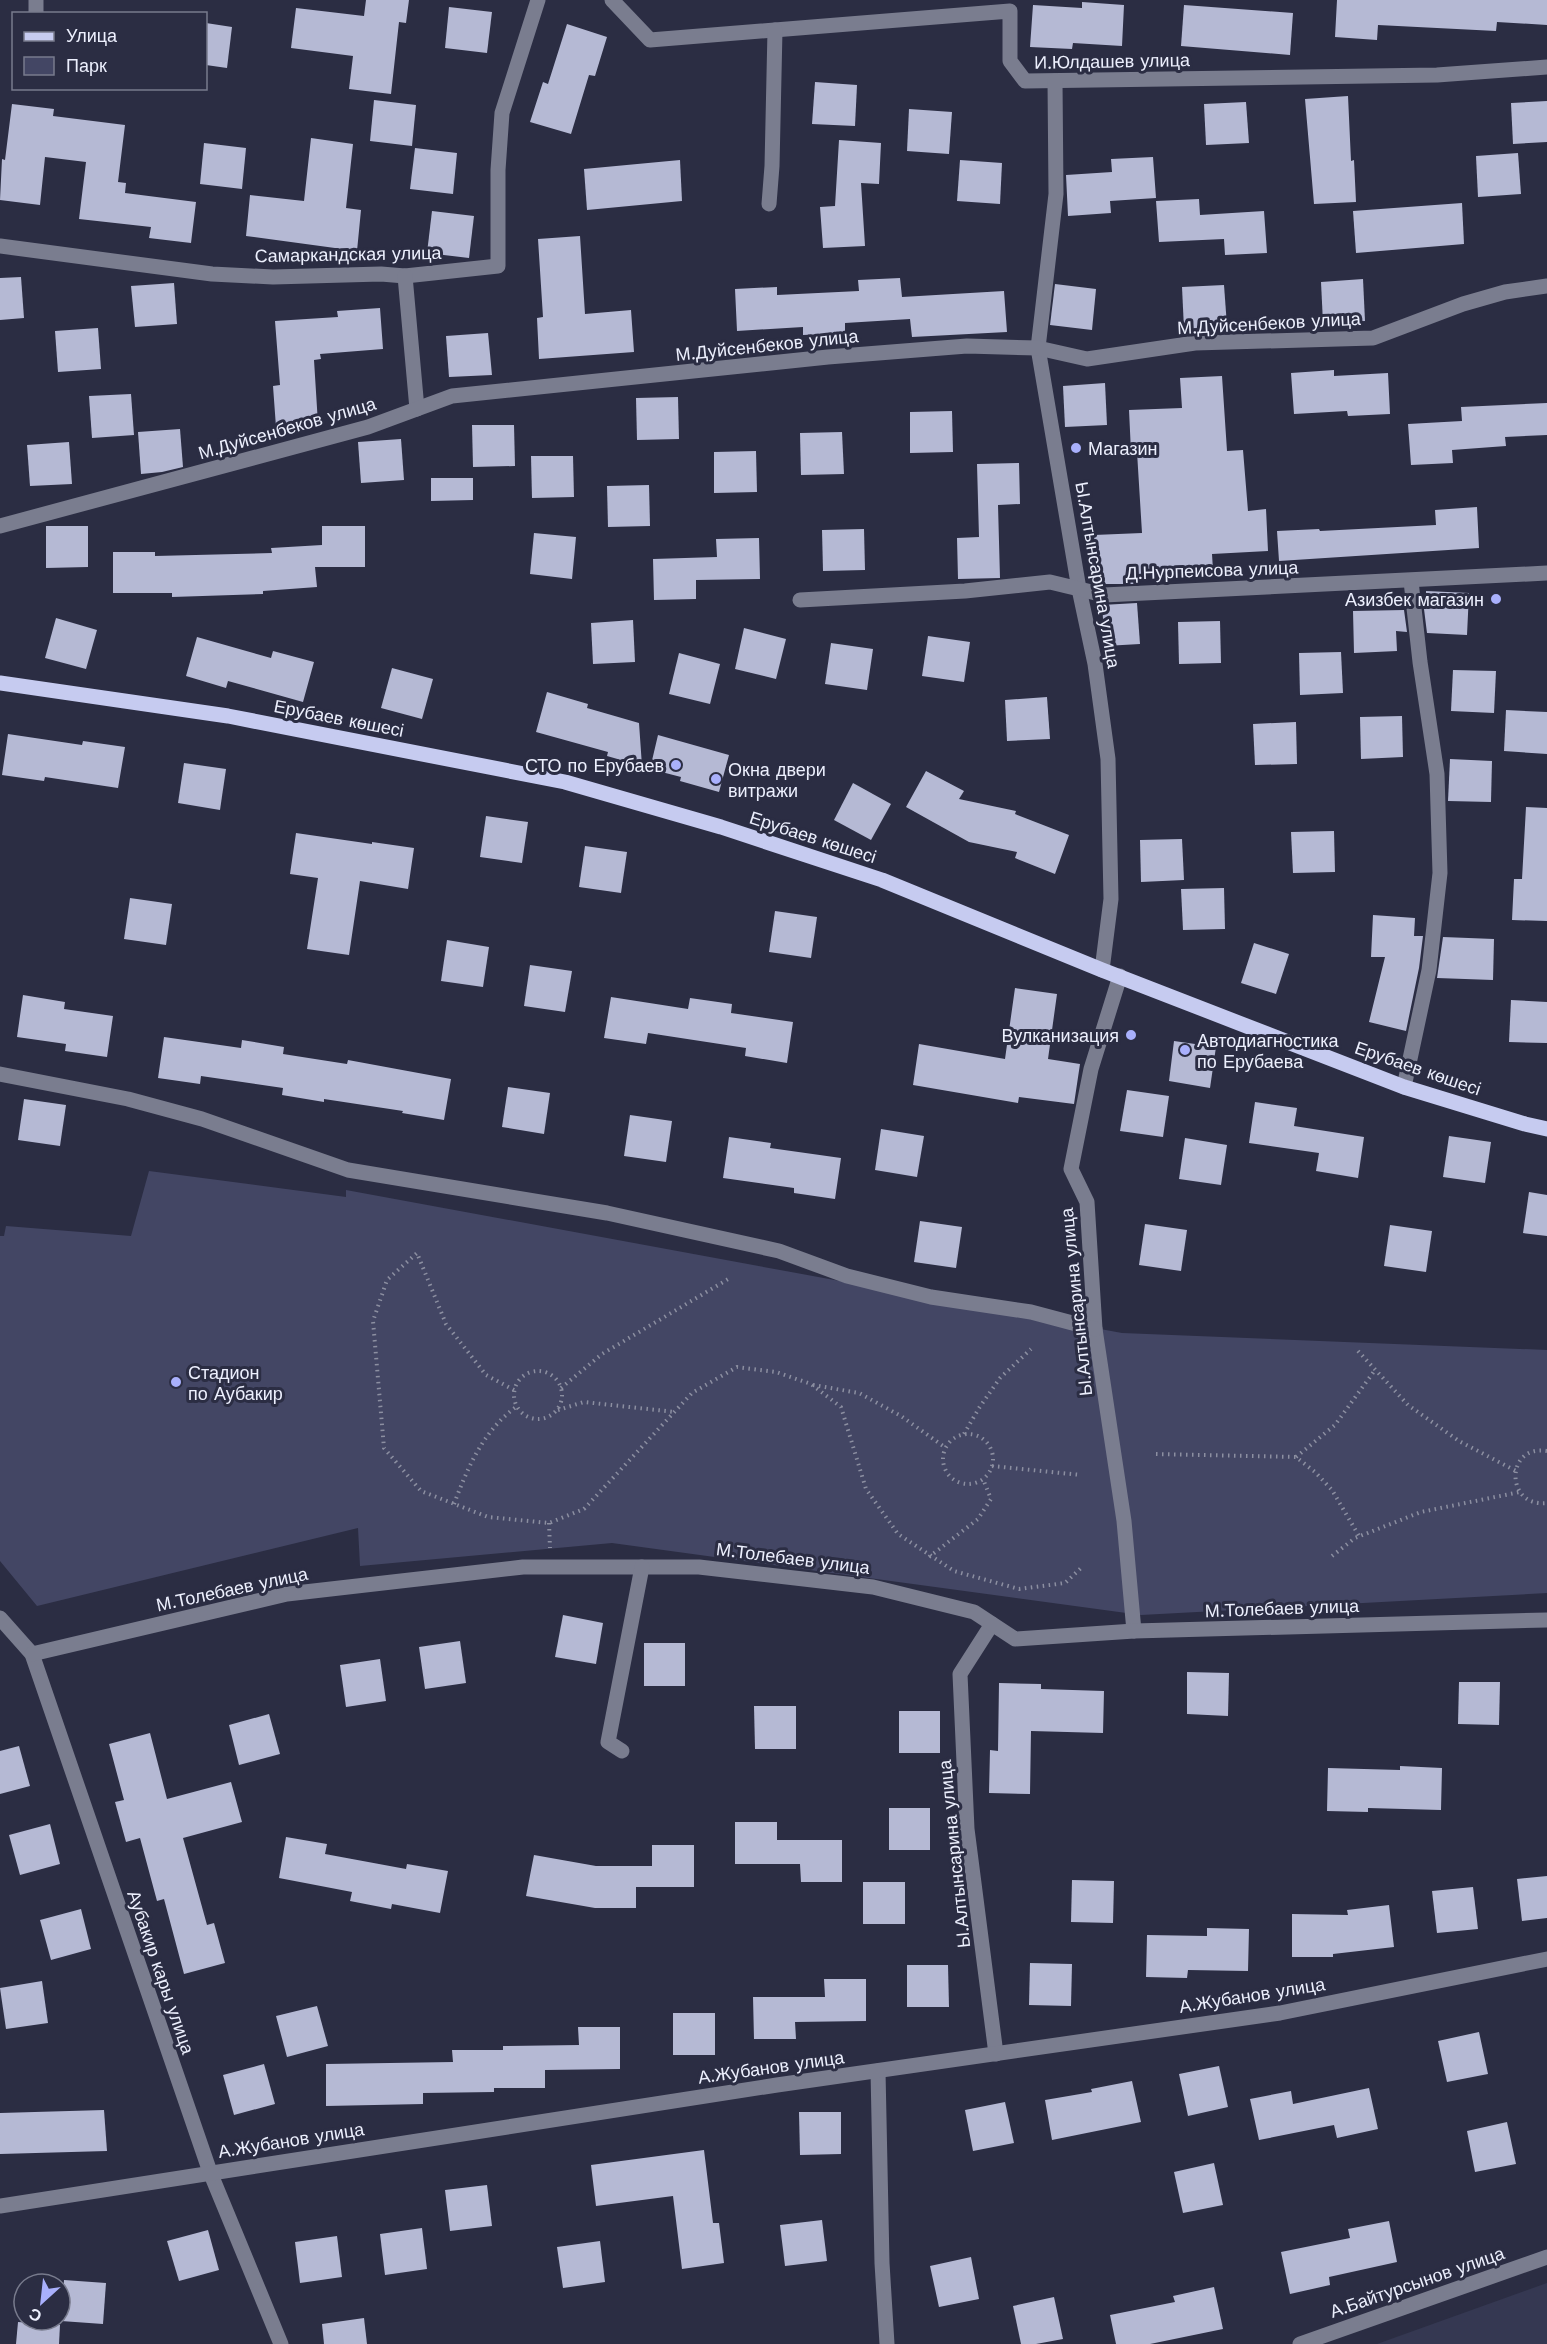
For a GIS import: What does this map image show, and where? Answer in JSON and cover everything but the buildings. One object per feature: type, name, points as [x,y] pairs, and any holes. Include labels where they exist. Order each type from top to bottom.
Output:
[{"type":"main road","name":"Ерубаев көшесі","points":[[0,683],[228,716],[565,782],[721,827],[882,880],[1102,970],[1404,1087],[1547,1129]]},
{"type":"street","name":"Самаркандская улица","points":[[0,246],[212,274],[273,277],[381,274],[405,276],[498,266],[498,170],[502,113],[538,0]]},
{"type":"street","name":"И.Юлдашев улица","points":[[612,0],[650,40],[775,30],[1010,5],[1010,61],[1025,81],[1437,75],[1547,67]]},
{"type":"street","points":[[769,204],[775,30]]},
{"type":"street","name":"Ы.Алтынсарина улица","points":[[1055,81],[1056,194],[1038,348],[1095,664],[1108,759],[1111,899],[1102,970]]},
{"type":"street","points":[[405,276],[417,409]]},
{"type":"street","name":"М.Дуйсенбеков улица","points":[[0,526],[368,427],[452,396],[828,357],[967,346],[1038,348],[1087,359],[1195,343],[1373,338],[1463,304],[1505,292],[1547,286]]},
{"type":"street","name":"Д.Нурпеисова улица","points":[[800,600],[965,591],[1050,582],[1104,594],[1547,573]]},
{"type":"street","points":[[1404,1087],[1429,970],[1440,873],[1437,774],[1420,662],[1411,581]]},
{"type":"street","name":"Ы.Алтынсарина улица","points":[[1120,976],[1091,1069],[1071,1168],[1087,1202],[1095,1329],[1124,1521],[1134,1631]]},
{"type":"street","points":[[0,1074],[128,1099],[202,1119],[348,1170],[607,1213],[779,1251],[846,1276],[920,1294],[1030,1312],[1095,1329]]},
{"type":"street","name":"М.Толебаев улица","points":[[32,1654],[287,1594],[524,1567],[699,1567],[873,1587],[974,1612],[1015,1639],[1134,1631],[1547,1620]]},
{"type":"street","points":[[622,1751],[608,1742],[642,1567]]},
{"type":"street","name":"Аубакир кары улица","points":[[0,1618],[32,1654],[210,2172],[281,2344]]},
{"type":"street","name":"Ы.Алтынсарина улица","points":[[992,1624],[960,1674],[968,1829],[996,2054]]},
{"type":"street","name":"А.Жубанов улица","points":[[0,2206],[878,2071],[1280,2013],[1547,1959]]},
{"type":"street","points":[[878,2071],[882,2263],[887,2344]]},
{"type":"street","name":"А.Байтурсынов улица","points":[[1300,2344],[1547,2257]]},
{"type":"path","points":[[514,1390],[486,1375],[446,1324],[417,1253],[387,1280],[373,1321],[384,1448],[421,1491],[488,1517],[549,1523],[584,1509],[692,1393],[737,1367],[776,1372],[811,1384],[859,1393],[900,1416],[946,1448]]},
{"type":"path","points":[[561,1388],[602,1354],[730,1278]]},
{"type":"path","points":[[964,1434],[1000,1378],[1031,1349]]},
{"type":"path","points":[[1358,1351],[1408,1405],[1459,1441],[1516,1471]]},
{"type":"path","points":[[1296,1458],[1335,1425],[1375,1370]]},
{"type":"path","points":[[537,1371],[552,1376],[561,1388],[562,1396],[552,1416],[537,1420],[528,1418],[516,1407],[514,1390],[522,1377],[537,1371]]},
{"type":"path","points":[[811,1384],[841,1407],[866,1490],[898,1534],[929,1557],[954,1571],[1019,1589],[1065,1583],[1081,1568]]},
{"type":"path","points":[[557,1410],[584,1402],[675,1412]]},
{"type":"path","points":[[454,1504],[467,1470],[483,1442],[501,1418],[516,1407]]},
{"type":"path","points":[[964,1434],[973,1434],[987,1443],[991,1450],[992,1466],[982,1479],[967,1484],[952,1478],[944,1464],[946,1448],[957,1437],[964,1434]]},
{"type":"path","points":[[1547,1451],[1527,1454],[1516,1471],[1516,1484],[1520,1492],[1533,1502],[1547,1503]]},
{"type":"path","points":[[1155,1454],[1296,1458],[1332,1490],[1359,1536]]},
{"type":"path","points":[[992,1466],[1081,1475]]},
{"type":"path","points":[[929,1557],[978,1519],[991,1499],[982,1479]]},
{"type":"path","points":[[1332,1556],[1359,1536],[1421,1512],[1520,1492]]},
{"type":"shaded area","points":[[1547,2283],[1547,2344],[1377,2344]]},
{"type":"green space","points":[[149,1171],[346,1197],[346,1190],[1122,1333],[1547,1350],[1547,1593],[1141,1615],[612,1543],[360,1566],[358,1528],[37,1606],[0,1561],[0,1236],[4,1236],[6,1226],[131,1236]]},
{"type":"place","name":"Магазин","points":[[1076,448]]},
{"type":"place","name":"Азизбек магазин","points":[[1496,599]]},
{"type":"place","name":"СТО по Ерубаев","points":[[676,765]]},
{"type":"place","name":"Окна двери витражи","points":[[716,779]]},
{"type":"place","name":"Вулканизация","points":[[1131,1035]]},
{"type":"place","name":"Автодиагностика по Ерубаева","points":[[1185,1050]]},
{"type":"place","name":"Стадион по Аубакир","points":[[176,1382]]}]
